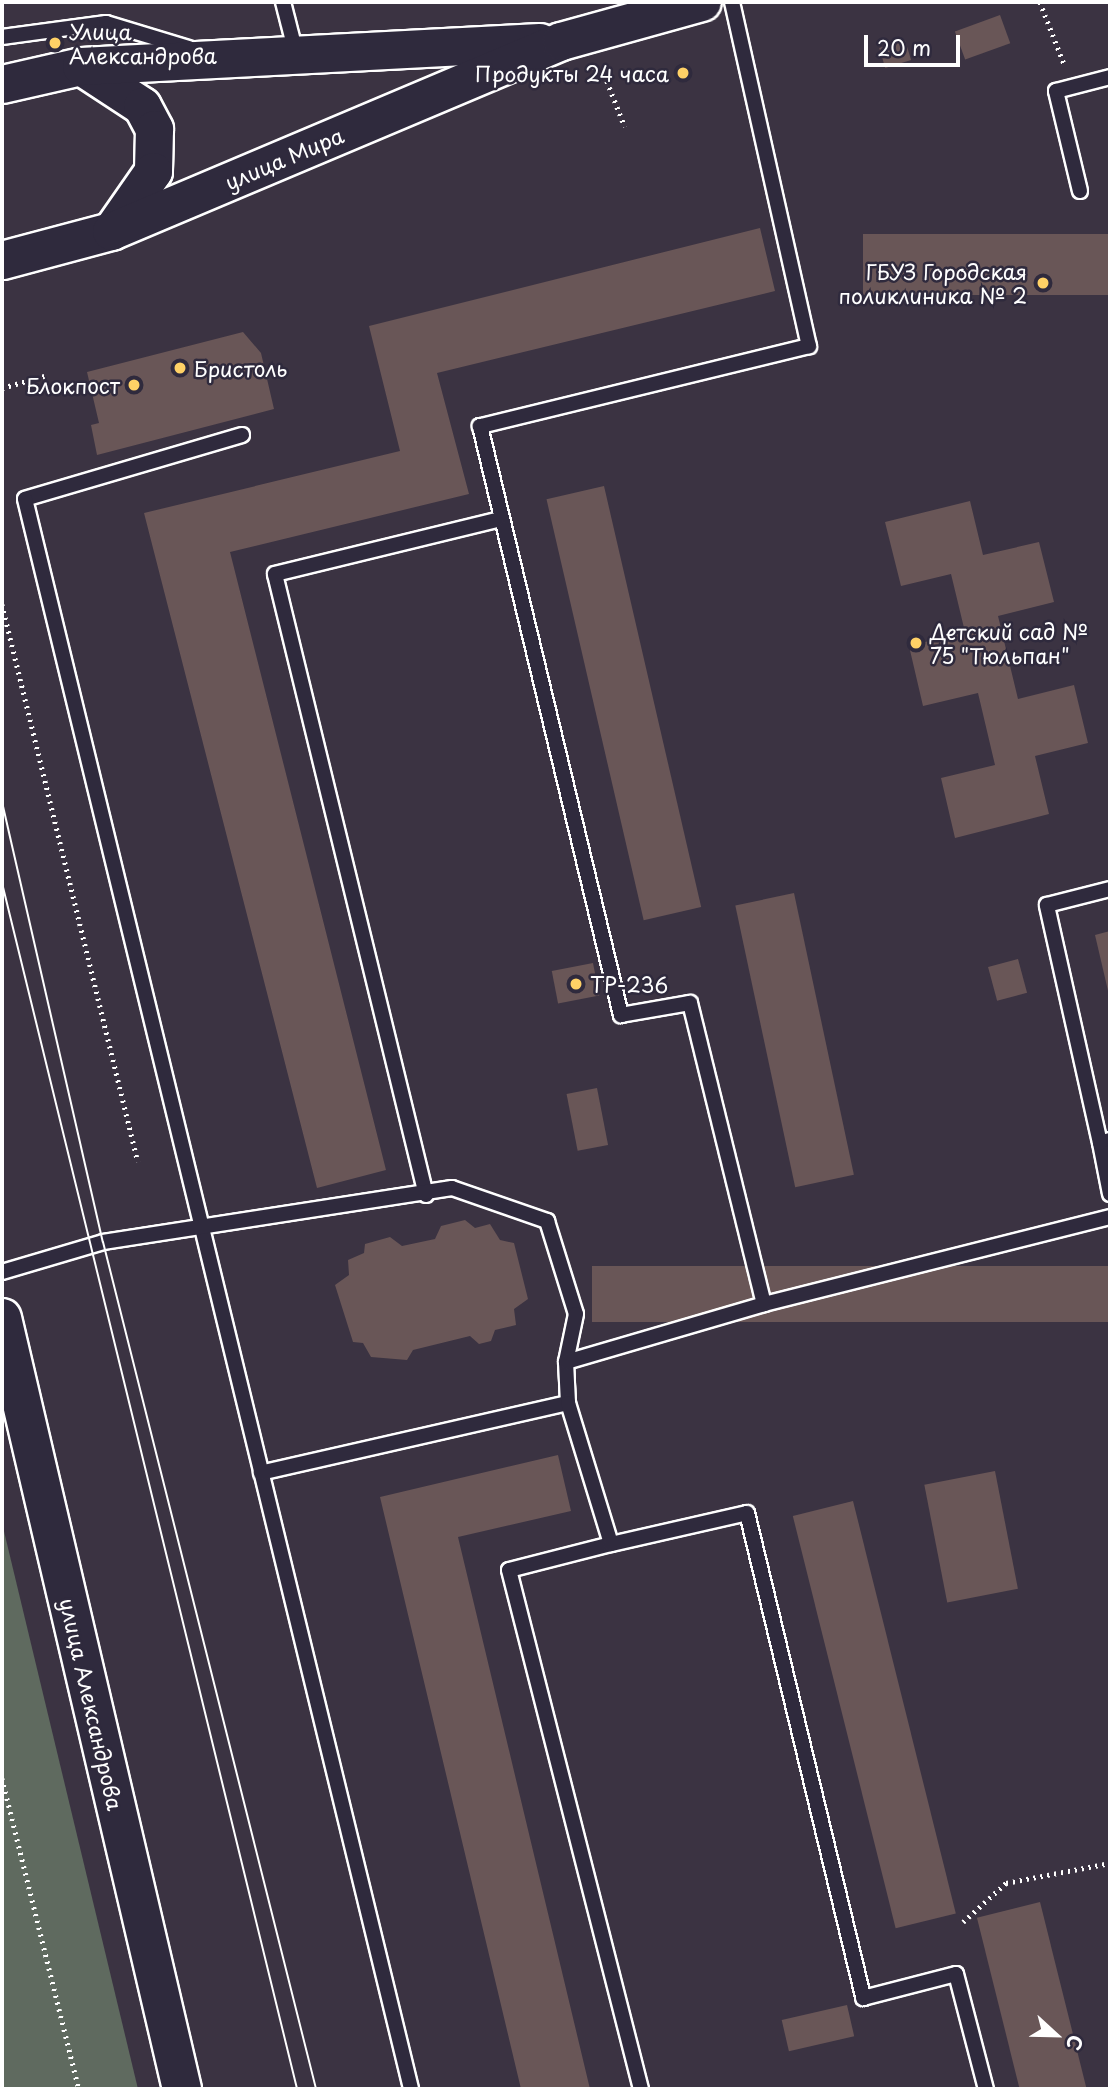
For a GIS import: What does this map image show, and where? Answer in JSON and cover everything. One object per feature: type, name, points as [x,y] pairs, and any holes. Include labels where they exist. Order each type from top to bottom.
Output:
[{"type":"main road","name":"улица Александрова","points":[[2,1318],[182,2089]]},
{"type":"street","name":"улица Мира","points":[[2,260],[111,231],[561,41],[702,2]]},
{"type":"street","name":"улица Мира","points":[[2,84],[81,66],[296,52],[561,41]]},
{"type":"street","points":[[81,66],[142,106],[154,129],[153,171],[111,231]]},
{"type":"lane","points":[[283,2],[296,52]]},
{"type":"lane","points":[[732,2],[809,346],[480,426],[497,520],[621,1015],[690,1003],[764,1304]]},
{"type":"lane","points":[[2,37],[106,23],[220,57]]},
{"type":"lane","points":[[1080,191],[1056,91],[1110,77]]},
{"type":"lane","points":[[242,435],[25,499],[199,1231],[261,1473],[411,2089]]},
{"type":"lane","points":[[426,1195],[275,574],[497,520]]},
{"type":"lane","points":[[1110,889],[1047,905],[1105,1142],[1110,1194]]},
{"type":"lane","points":[[2,1272],[103,1242],[199,1231],[426,1195],[452,1188],[547,1222],[576,1314],[566,1362],[568,1403],[611,1544]]},
{"type":"lane","points":[[566,1362],[764,1304],[1110,1217]]},
{"type":"lane","points":[[261,1473],[568,1403]]},
{"type":"lane","points":[[641,2089],[509,1570],[747,1513],[863,1998],[956,1974],[986,2089]]},
{"type":"path","points":[[1040,2],[1072,87]]},
{"type":"path","points":[[607,81],[625,127]]},
{"type":"path","points":[[2,388],[44,376]]},
{"type":"path","points":[[2,604],[138,1162]]},
{"type":"path","points":[[2,1778],[79,2089]]},
{"type":"path","points":[[963,1922],[1006,1883],[1110,1863]]},
{"type":"green space","points":[[2,1523],[138,2089],[2,2089]]},
{"type":"building","points":[[1000,15],[1010,43],[965,60],[955,31]]},
{"type":"building","points":[[905,40],[911,60],[885,68],[879,48]]},
{"type":"building","points":[[760,228],[775,291],[437,373],[469,494],[230,552],[386,1170],[317,1188],[144,513],[400,451],[369,326]]},
{"type":"building","points":[[863,234],[1110,234],[1110,295],[863,295]]},
{"type":"building","points":[[243,332],[261,353],[274,409],[97,455],[91,425],[99,423],[87,372]]},
{"type":"building","points":[[604,486],[701,907],[644,920],[547,499]]},
{"type":"building","points":[[970,501],[983,555],[1039,542],[1054,602],[998,616],[1018,699],[1074,685],[1088,743],[1035,756],[1049,814],[955,838],[941,778],[995,765],[978,693],[923,706],[909,646],[965,632],[951,574],[901,586],[885,522]]},
{"type":"building","points":[[794,893],[854,1175],[795,1187],[735,905]]},
{"type":"building","points":[[1110,931],[1110,995],[1109,995],[1095,935]]},
{"type":"building","points":[[1018,959],[1027,993],[997,1001],[988,967]]},
{"type":"building","name":"ТР-236","points":[[593,963],[599,995],[558,1003],[552,971]]},
{"type":"building","points":[[597,1088],[608,1145],[578,1151],[567,1094]]},
{"type":"building","points":[[465,1220],[475,1228],[490,1224],[500,1240],[514,1243],[528,1299],[514,1309],[516,1325],[495,1330],[491,1341],[479,1344],[470,1336],[413,1350],[407,1360],[371,1357],[363,1343],[353,1342],[335,1285],[349,1275],[348,1260],[364,1253],[365,1244],[390,1237],[402,1246],[435,1239],[441,1226]]},
{"type":"building","points":[[592,1266],[1110,1266],[1110,1322],[592,1322]]},
{"type":"building","points":[[558,1455],[571,1511],[458,1537],[590,2089],[521,2089],[380,1497]]},
{"type":"building","points":[[995,1471],[1018,1589],[947,1603],[924,1485]]},
{"type":"building","points":[[853,1501],[956,1913],[896,1928],[793,1516]]},
{"type":"building","points":[[1040,1902],[1086,2088],[1020,2089],[977,1918]]},
{"type":"building","points":[[847,2005],[854,2036],[789,2051],[782,2020]]},
{"type":"tram line","points":[[2,802],[103,1242],[316,2089]]},
{"type":"tram line","points":[[2,883],[297,2089]]},
{"type":"place","name":"Улица Александрова","points":[[55,43]]},
{"type":"place","name":"Продукты 24 часа","points":[[683,73]]},
{"type":"place","name":"ГБУЗ Городская поликлиника № 2","points":[[1043,283]]},
{"type":"place","name":"Бристоль","points":[[180,368]]},
{"type":"place","name":"Блокпост","points":[[134,385]]},
{"type":"place","name":"Детский сад № 75 \"Тюльпан\"","points":[[916,643]]},
{"type":"place","name":"ТР-236","points":[[576,984]]}]
